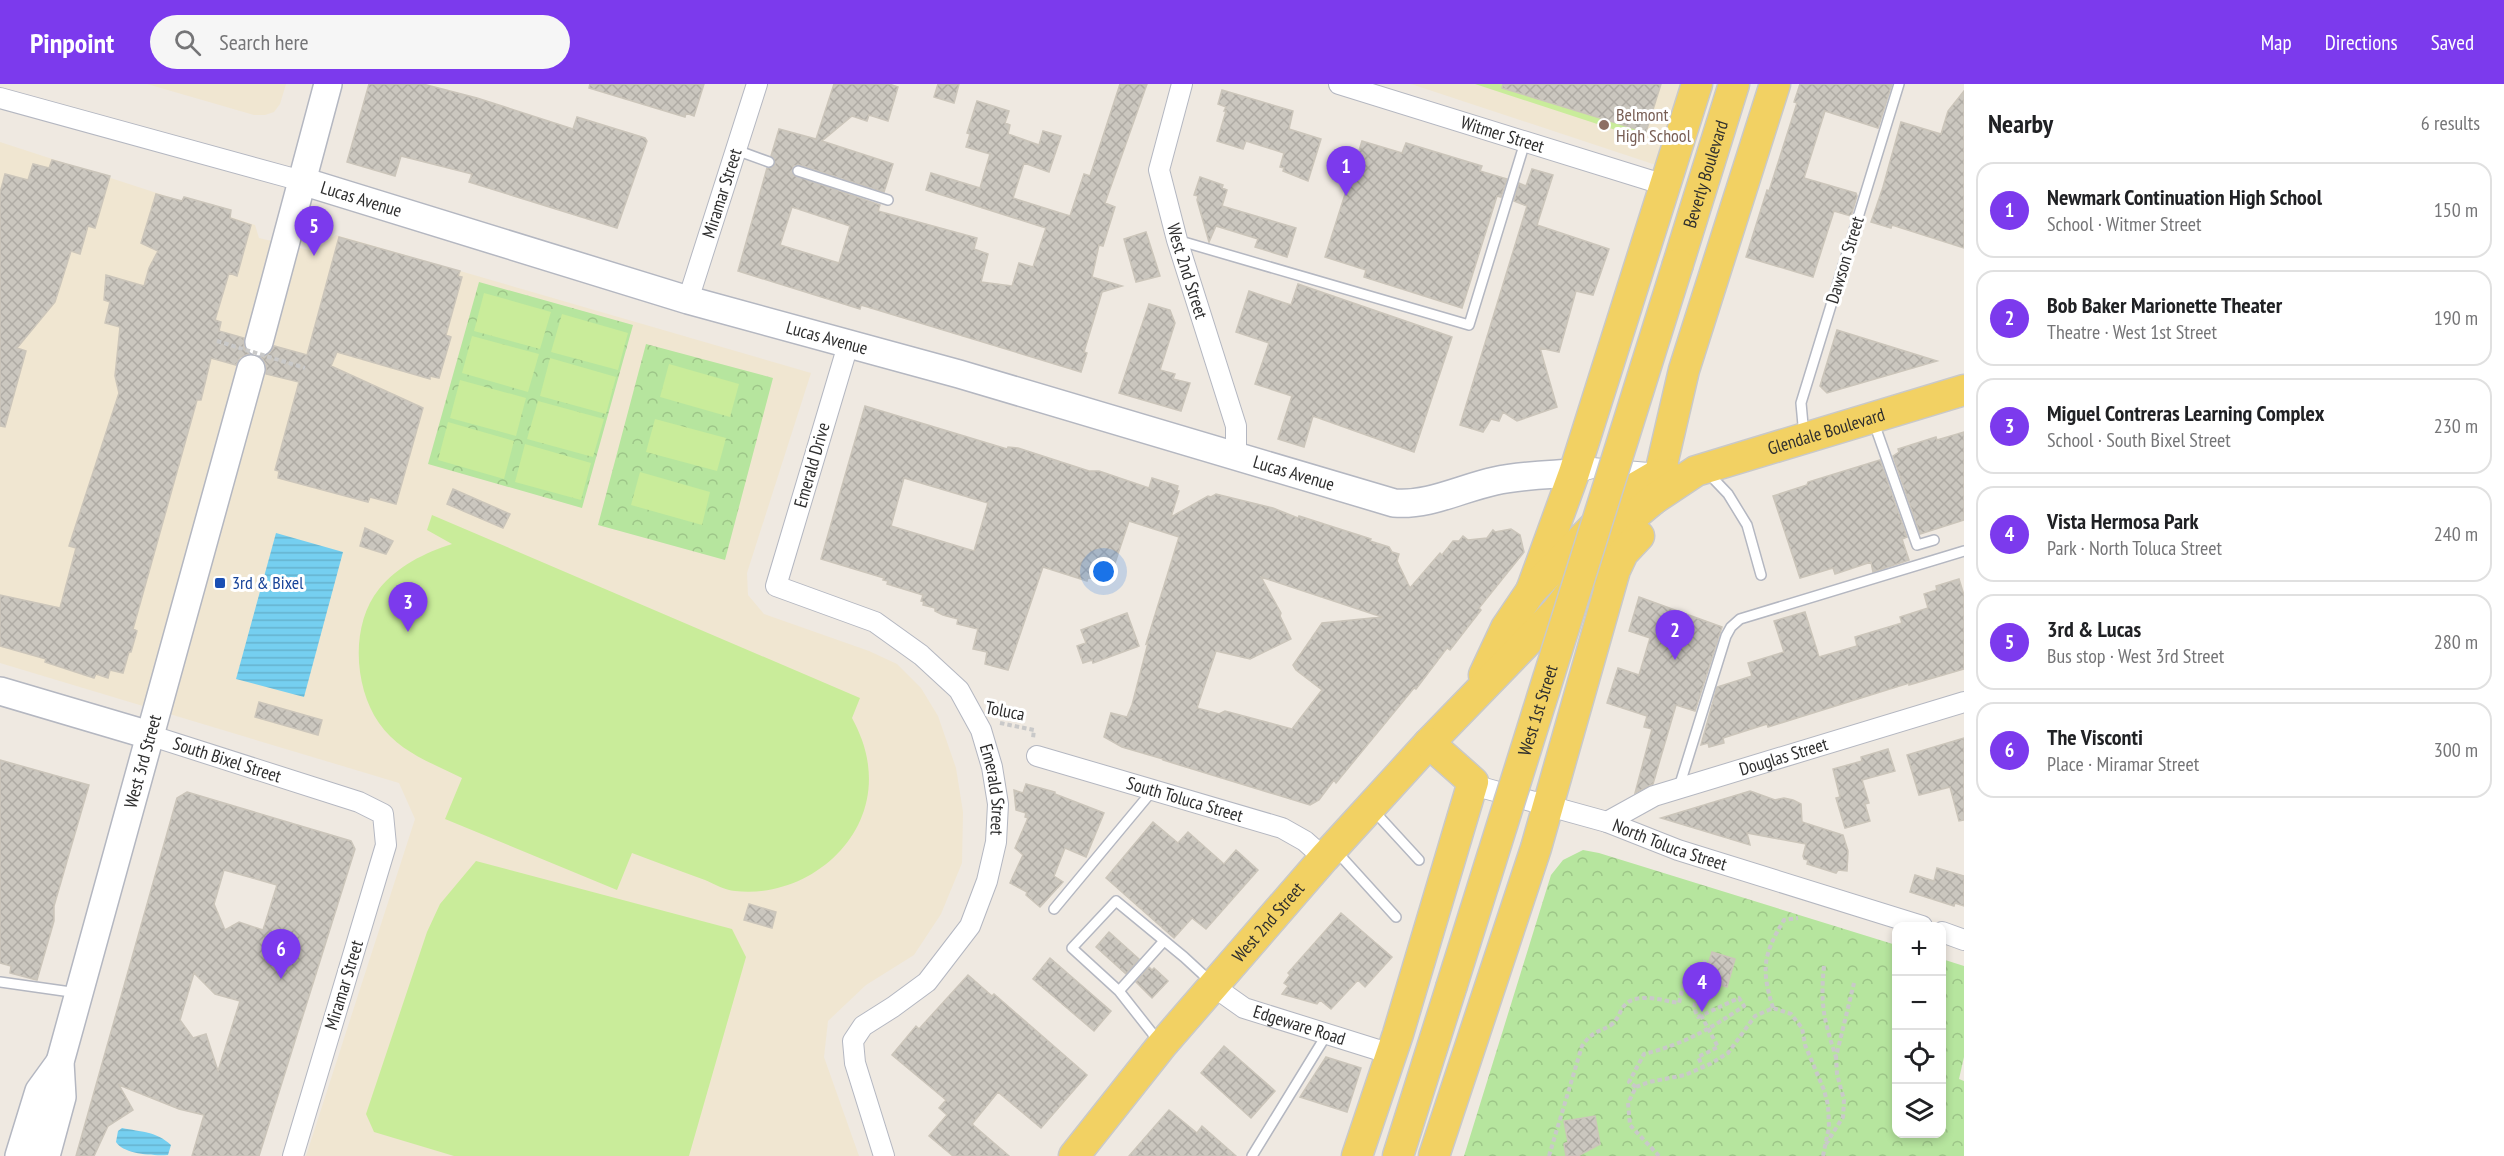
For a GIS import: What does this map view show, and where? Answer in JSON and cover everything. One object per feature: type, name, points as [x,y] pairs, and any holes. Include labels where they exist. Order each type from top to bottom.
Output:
[{"type":"main road","points":[[1532,591],[1574,473],[1698,84]]},
{"type":"main road","name":"Beverly Boulevard","points":[[1678,264],[1734,84]]},
{"type":"main road","points":[[1434,1156],[1536,848],[1546,806],[1615,570],[1623,553],[1662,512],[1684,370],[1775,84]]},
{"type":"main road","name":"West 1st Street","points":[[1398,1156],[1678,264]]},
{"type":"main road","name":"Glendale Boulevard","points":[[1594,542],[1625,523],[1668,482],[1964,390]]},
{"type":"main road","name":"West 2nd Street","points":[[1474,696],[1506,628],[1532,591],[1594,542]]},
{"type":"main road","name":"West 2nd Street","points":[[1074,1156],[1162,1045],[1329,853],[1429,742],[1556,612],[1594,542]]},
{"type":"main road","name":"North Toluca Street","points":[[1429,742],[1473,782]]},
{"type":"main road","points":[[1357,1156],[1391,1054],[1473,782]]},
{"type":"street","points":[[259,342],[328,84]]},
{"type":"street","name":"Miramar Street","points":[[688,300],[757,84]]},
{"type":"street","name":"West 2nd Street","points":[[1182,84],[1158,170],[1177,240],[1236,426],[1236,456]]},
{"type":"street","name":"Witmer Street","points":[[1349,86],[1665,185]]},
{"type":"street","name":"Lucas Avenue","points":[[0,98],[302,181],[688,300],[959,374],[1394,503],[1420,502],[1494,481],[1533,474],[1574,473],[1592,468],[1668,482]]},
{"type":"street","name":"Emerald Drive","points":[[776,586],[848,345]]},
{"type":"street","name":"West 3rd Street","points":[[46,1156],[62,1097],[60,1062],[115,870],[149,735],[194,583],[251,369]]},
{"type":"street","points":[[1574,473],[1592,482],[1668,482]]},
{"type":"street","name":"Emerald Street","points":[[776,586],[874,622],[921,655],[959,690],[981,730],[992,767],[998,804],[996,842],[987,881],[970,926],[927,982],[863,1026],[853,1041],[855,1063],[884,1156]]},
{"type":"street","name":"South Bixel Street","points":[[0,691],[149,735],[359,802],[383,814]]},
{"type":"street","name":"Douglas Street","points":[[1607,822],[1654,796],[1964,702]]},
{"type":"street","name":"South Toluca Street","points":[[1037,756],[1282,828],[1329,853]]},
{"type":"street","name":"North Toluca Street","points":[[1473,782],[1484,788],[1607,822],[1678,850],[1906,922]]},
{"type":"street","name":"Miramar Street","points":[[293,1156],[386,845],[383,814]]},
{"type":"street","points":[[1946,935],[1964,940]]},
{"type":"street","name":"Edgeware Road","points":[[1213,986],[1244,1008],[1391,1054]]},
{"type":"street","points":[[19,1156],[39,1091],[60,1062]]},
{"type":"lane","name":"Dawson Street","points":[[1804,438],[1801,403],[1899,84]]},
{"type":"lane","points":[[1177,240],[1469,325],[1525,142]]},
{"type":"lane","points":[[736,150],[769,162]]},
{"type":"lane","points":[[798,171],[888,200]]},
{"type":"lane","points":[[1872,417],[1917,545],[1934,540]]},
{"type":"lane","points":[[1668,482],[1728,494],[1747,525],[1761,575]]},
{"type":"lane","points":[[1678,789],[1726,636],[1731,627],[1740,619],[1964,551]]},
{"type":"lane","points":[[1054,909],[1153,790]]},
{"type":"lane","points":[[1370,807],[1419,860]]},
{"type":"lane","points":[[1329,853],[1396,917]]},
{"type":"lane","points":[[1162,1045],[1119,991],[1072,948],[1116,901],[1184,957],[1213,986]]},
{"type":"lane","points":[[1119,991],[1163,942]]},
{"type":"lane","points":[[0,982],[80,994]]},
{"type":"lane","points":[[1252,1156],[1327,1034]]},
{"type":"path","points":[[217,341],[305,368]]},
{"type":"path","name":"Toluca","points":[[974,718],[1034,730],[1029,754],[1037,756]]},
{"type":"path","points":[[1773,1008],[1767,990],[1766,956],[1784,920],[1798,918]]},
{"type":"path","points":[[1636,1087],[1629,1082],[1644,1054],[1675,1046],[1710,1030],[1744,1006],[1739,998],[1698,1017],[1694,1008],[1705,960]]},
{"type":"path","points":[[1824,966],[1821,1001],[1824,1021],[1836,1057],[1837,1074],[1844,1100],[1843,1117],[1825,1145]]},
{"type":"path","points":[[1549,1156],[1582,1046],[1587,1038],[1593,1032],[1617,1020],[1624,1006],[1630,1001],[1640,998],[1679,1003],[1685,979],[1700,983]]},
{"type":"path","points":[[1836,1057],[1854,983]]},
{"type":"path","points":[[1659,1156],[1630,1125],[1628,1103],[1636,1087],[1685,1075],[1728,1053],[1755,1016],[1773,1008],[1791,1014],[1802,1028],[1805,1045],[1828,1105],[1829,1127],[1823,1156]]},
{"type":"path","points":[[1701,1015],[1718,1047],[1698,1058],[1703,1067]]},
{"type":"shaded area","points":[[147,84],[286,84],[280,104],[274,112],[254,115]]},
{"type":"shaded area","name":"Belmont High School","points":[[1411,84],[1687,84],[1659,166]]},
{"type":"shaded area","points":[[0,142],[255,225],[259,238],[313,251],[336,235],[811,373],[747,573],[748,595],[764,614],[869,651],[897,664],[921,688],[938,716],[956,768],[963,812],[962,863],[941,914],[914,955],[866,985],[828,1021],[824,1057],[859,1156],[306,1156],[415,819],[399,783],[0,663]]},
{"type":"green space","points":[[1475,84],[1657,84],[1640,138]]},
{"type":"green space","points":[[479,282],[633,325],[582,508],[428,464]]},
{"type":"green space","points":[[484,293],[551,312],[540,349],[474,331]]},
{"type":"green space","points":[[562,314],[628,333],[618,370],[551,352]]},
{"type":"green space","points":[[472,336],[539,354],[528,392],[462,373]]},
{"type":"green space","points":[[646,344],[773,378],[725,560],[598,525]]},
{"type":"green space","points":[[550,358],[616,377],[606,414],[540,396]]},
{"type":"green space","points":[[669,364],[739,384],[730,417],[660,397]]},
{"type":"green space","points":[[460,380],[526,398],[516,436],[450,418]]},
{"type":"green space","points":[[538,401],[604,419],[593,457],[527,439]]},
{"type":"green space","points":[[655,419],[726,438],[717,471],[646,452]]},
{"type":"green space","points":[[448,422],[514,441],[504,479],[438,460]]},
{"type":"green space","points":[[525,444],[591,463],[581,500],[515,482]]},
{"type":"green space","points":[[640,472],[710,492],[702,525],[631,505]]},
{"type":"green space","points":[[432,515],[860,698],[852,718],[866,753],[868,792],[861,817],[849,840],[832,859],[811,874],[787,885],[762,891],[727,889],[632,853],[617,890],[445,819],[462,778],[417,756],[387,733],[379,723],[364,692],[359,656],[363,620],[379,589],[412,561],[452,544],[427,530]]},
{"type":"green space","points":[[1583,850],[1599,853],[1892,944],[1892,1138],[1946,1138],[1946,960],[1964,966],[1964,1057],[1959,1079],[1964,1081],[1964,1156],[1464,1156],[1551,875],[1563,860]]},
{"type":"green space","points":[[476,861],[732,929],[746,957],[689,1156],[454,1156],[374,1132],[366,1114],[427,932],[440,904]]},
{"type":"water","points":[[276,533],[343,552],[304,697],[236,679]]},
{"type":"water","points":[[122,1128],[160,1137],[171,1145],[168,1155],[132,1152],[125,1149],[116,1142],[118,1131]]},
{"type":"building","points":[[369,84],[423,84],[477,98],[573,129],[577,117],[645,138],[647,141],[617,228],[469,182],[472,174],[401,156],[395,176],[347,162]]},
{"type":"building","points":[[590,84],[704,84],[694,116],[686,113],[685,117],[589,88]]},
{"type":"building","points":[[834,84],[889,84],[898,87],[888,121],[869,115],[867,121],[852,116],[822,141],[893,164],[884,192],[800,165],[793,166],[793,175],[880,205],[878,211],[977,238],[974,249],[988,254],[981,282],[1012,286],[1019,263],[1033,267],[1046,228],[926,190],[931,173],[980,188],[990,154],[966,147],[970,134],[967,133],[977,101],[1009,111],[1005,123],[1010,125],[1008,134],[1039,145],[1043,131],[1061,136],[1049,172],[1024,163],[1013,198],[1070,216],[1084,174],[1090,176],[1120,84],[1147,84],[1105,203],[1115,207],[1103,246],[1099,245],[1092,277],[1122,286],[1102,292],[1084,352],[1087,353],[1081,372],[861,305],[860,309],[738,271],[767,168],[775,164],[771,156],[779,129],[816,139]],"holes":[[[792,207],[850,226],[839,263],[780,245]]]},
{"type":"building","points":[[938,84],[959,84],[954,103],[934,97]]},
{"type":"building","points":[[1503,84],[1661,84],[1646,132],[1502,88]]},
{"type":"building","points":[[1800,84],[1892,84],[1878,128],[1825,111],[1804,178],[1856,193],[1857,196],[1851,216],[1834,211],[1813,277],[1746,257],[1797,103],[1794,102]]},
{"type":"building","points":[[1222,90],[1293,111],[1289,129],[1321,139],[1308,181],[1283,171],[1284,168],[1280,167],[1284,153],[1246,141],[1243,149],[1217,141],[1226,111],[1224,111],[1226,107],[1218,104]]},
{"type":"building","points":[[1964,91],[1964,248],[1892,225],[1891,228],[1871,222],[1901,122],[1941,134],[1948,111]]},
{"type":"building","points":[[1362,141],[1402,153],[1406,143],[1482,166],[1480,171],[1507,179],[1501,197],[1497,196],[1462,308],[1364,277],[1366,270],[1325,257]]},
{"type":"building","points":[[52,160],[110,176],[95,228],[88,226],[80,254],[71,251],[55,302],[17,348],[26,351],[5,427],[0,426],[0,193],[5,174],[28,180],[33,164],[49,168]]},
{"type":"building","points":[[1532,169],[1553,175],[1537,225],[1609,249],[1593,295],[1576,291],[1559,352],[1540,348],[1557,407],[1517,421],[1503,412],[1499,421],[1491,419],[1483,432],[1460,425],[1527,206],[1514,201],[1519,183],[1526,186]]},
{"type":"building","points":[[1200,177],[1223,185],[1222,188],[1227,190],[1222,206],[1296,228],[1287,257],[1255,247],[1258,239],[1216,226],[1209,242],[1197,200],[1198,196],[1194,195]]},
{"type":"building","points":[[156,194],[182,201],[184,197],[231,210],[230,218],[251,225],[237,276],[229,273],[215,320],[221,322],[219,331],[244,338],[244,347],[249,354],[240,357],[236,365],[211,358],[201,400],[197,400],[133,629],[137,631],[131,652],[129,652],[123,673],[110,670],[108,678],[96,674],[94,678],[45,662],[46,659],[0,646],[0,595],[60,608],[76,548],[69,546],[119,393],[115,376],[120,327],[105,323],[110,302],[104,300],[106,275],[144,286],[149,268],[158,251],[141,243]]},
{"type":"building","points":[[1146,232],[1160,276],[1136,282],[1124,239]]},
{"type":"building","points":[[339,237],[460,271],[458,276],[462,277],[446,335],[451,337],[439,378],[430,376],[430,379],[337,352],[331,366],[423,408],[396,504],[370,497],[368,502],[278,478],[279,471],[275,470],[299,382],[266,374],[266,364],[261,357],[270,353],[274,346],[307,355]]},
{"type":"building","points":[[1298,284],[1452,337],[1414,452],[1313,416],[1304,447],[1278,439],[1292,396],[1255,384],[1269,343],[1236,332],[1249,291],[1291,305]]},
{"type":"building","points":[[1149,304],[1170,310],[1175,323],[1160,370],[1175,374],[1173,379],[1190,383],[1181,411],[1119,393]]},
{"type":"building","points":[[1837,330],[1937,361],[1827,393],[1820,386]]},
{"type":"building","points":[[865,406],[1007,449],[1008,447],[1018,448],[1089,471],[1099,471],[1149,488],[1152,478],[1178,486],[1179,491],[1171,517],[1208,496],[1216,494],[1273,508],[1298,518],[1299,516],[1371,539],[1370,541],[1389,547],[1392,552],[1399,554],[1397,561],[1410,588],[1440,553],[1442,555],[1453,541],[1459,541],[1463,536],[1468,540],[1487,538],[1493,530],[1495,532],[1511,529],[1520,535],[1524,552],[1479,608],[1481,610],[1450,650],[1447,648],[1416,689],[1414,688],[1336,783],[1334,780],[1319,800],[1310,805],[1122,747],[1104,737],[1111,713],[1127,717],[1132,705],[1148,643],[1146,644],[1179,537],[1129,521],[1108,584],[1088,577],[1087,581],[1043,567],[1008,670],[985,664],[987,652],[973,649],[978,629],[957,624],[958,619],[943,615],[935,611],[935,608],[923,605],[924,602],[921,601],[923,595],[887,584],[888,581],[883,580],[884,578],[821,559]],"holes":[[[904,478],[988,503],[974,551],[891,526]],[[1261,577],[1382,617],[1322,623],[1293,665],[1296,670],[1322,690],[1292,729],[1225,711],[1219,714],[1197,708],[1216,651],[1250,659],[1291,639],[1280,616],[1281,613]]]},
{"type":"building","points":[[1964,432],[1964,520],[1920,534],[1893,456],[1899,452],[1898,449],[1936,437],[1937,440]]},
{"type":"building","points":[[1880,460],[1907,537],[1902,539],[1909,560],[1873,572],[1871,562],[1835,574],[1833,568],[1800,578],[1773,496],[1807,485],[1808,482]]},
{"type":"building","points":[[453,489],[510,514],[503,528],[447,504]]},
{"type":"building","points":[[365,528],[393,541],[386,554],[360,546]]},
{"type":"building","points":[[1959,579],[1964,595],[1964,669],[1909,685],[1909,683],[1768,727],[1767,724],[1723,738],[1724,743],[1709,747],[1708,743],[1701,745],[1717,687],[1752,676],[1748,663],[1784,652],[1774,621],[1805,612],[1819,657],[1857,646],[1855,637],[1902,623],[1900,617],[1928,608],[1924,594],[1937,590],[1936,586]]},
{"type":"building","points":[[1639,597],[1722,627],[1695,711],[1676,705],[1653,784],[1635,793],[1652,729],[1644,727],[1647,716],[1607,703],[1618,668],[1639,675],[1650,638],[1629,631]]},
{"type":"building","points":[[1127,613],[1139,646],[1093,663],[1092,660],[1083,663],[1077,646],[1086,643],[1081,630]]},
{"type":"building","points":[[259,702],[322,720],[318,735],[255,717]]},
{"type":"building","points":[[1964,738],[1964,820],[1959,821],[1950,787],[1919,795],[1907,755]]},
{"type":"building","points":[[1888,749],[1895,771],[1862,780],[1869,803],[1865,804],[1870,821],[1845,828],[1836,798],[1840,797],[1833,769],[1862,761],[1861,757]]},
{"type":"building","points":[[0,760],[89,785],[54,906],[54,921],[37,980],[10,973],[11,966],[0,963]]},
{"type":"building","points":[[1026,784],[1055,792],[1055,794],[1104,813],[1086,857],[1065,848],[1054,876],[1063,882],[1040,907],[1026,895],[1027,892],[1010,883],[1023,855],[1015,848],[1028,818],[1025,817],[1026,813],[1016,810],[1014,790],[1023,793]]},
{"type":"building","points":[[1750,791],[1775,800],[1784,798],[1793,800],[1801,804],[1802,822],[1843,835],[1848,851],[1847,871],[1838,870],[1836,873],[1807,864],[1808,860],[1803,856],[1806,844],[1747,833],[1750,845],[1661,818]]},
{"type":"building","points":[[187,792],[351,841],[355,849],[259,1156],[192,1156],[204,1115],[179,1109],[119,1085],[133,1110],[108,1126],[94,1156],[76,1156],[177,798]],"holes":[[[224,870],[277,885],[263,930],[239,922],[225,930],[214,904]],[[194,973],[215,994],[240,1001],[218,1071],[206,1034],[193,1038],[180,1020]]]},
{"type":"building","points":[[1153,822],[1178,843],[1188,832],[1224,864],[1236,850],[1258,870],[1206,929],[1192,918],[1174,938],[1106,878]]},
{"type":"building","points":[[1937,868],[1964,876],[1964,906],[1955,903],[1954,906],[1910,892],[1915,875],[1934,881]]},
{"type":"building","points":[[749,904],[776,912],[772,928],[744,920]]},
{"type":"building","points":[[1341,913],[1392,957],[1365,987],[1358,980],[1331,1009],[1320,1000],[1317,1004],[1282,994],[1288,986],[1284,983],[1290,975],[1288,973]]},
{"type":"building","points":[[1109,932],[1139,959],[1126,974],[1096,947]]},
{"type":"building","points":[[1712,952],[1735,959],[1727,987],[1703,980]]},
{"type":"building","points":[[1050,958],[1111,1011],[1094,1031],[1033,979]]},
{"type":"building","points":[[1149,967],[1152,970],[1154,968],[1168,981],[1152,998],[1136,982]]},
{"type":"building","points":[[968,975],[992,996],[994,994],[1087,1075],[1041,1128],[998,1092],[972,1124],[1009,1156],[953,1156],[929,1136],[947,1115],[939,1108],[946,1100],[892,1055],[916,1026],[919,1029]]},
{"type":"building","points":[[1224,1046],[1275,1091],[1251,1118],[1201,1073]]},
{"type":"building","points":[[1326,1057],[1361,1068],[1347,1112],[1300,1097]]},
{"type":"building","points":[[1169,1110],[1197,1133],[1202,1126],[1236,1156],[1129,1156]]},
{"type":"building","points":[[1595,1116],[1600,1144],[1578,1156],[1566,1156],[1564,1144],[1568,1142],[1564,1121]]},
{"type":"place","name":"Belmont High School","points":[[1604,125]]},
{"type":"place","name":"Newmark Continuation High School","points":[[1346,196]]},
{"type":"place","name":"3rd & Lucas","points":[[314,256]]},
{"type":"place","name":"3rd & Bixel","points":[[220,583]]},
{"type":"place","name":"Miguel Contreras Learning Complex","points":[[408,632]]},
{"type":"place","name":"Bob Baker Marionette Theater","points":[[1675,660]]},
{"type":"place","name":"The Visconti","points":[[281,979]]},
{"type":"place","name":"Vista Hermosa Park","points":[[1702,1012]]}]
